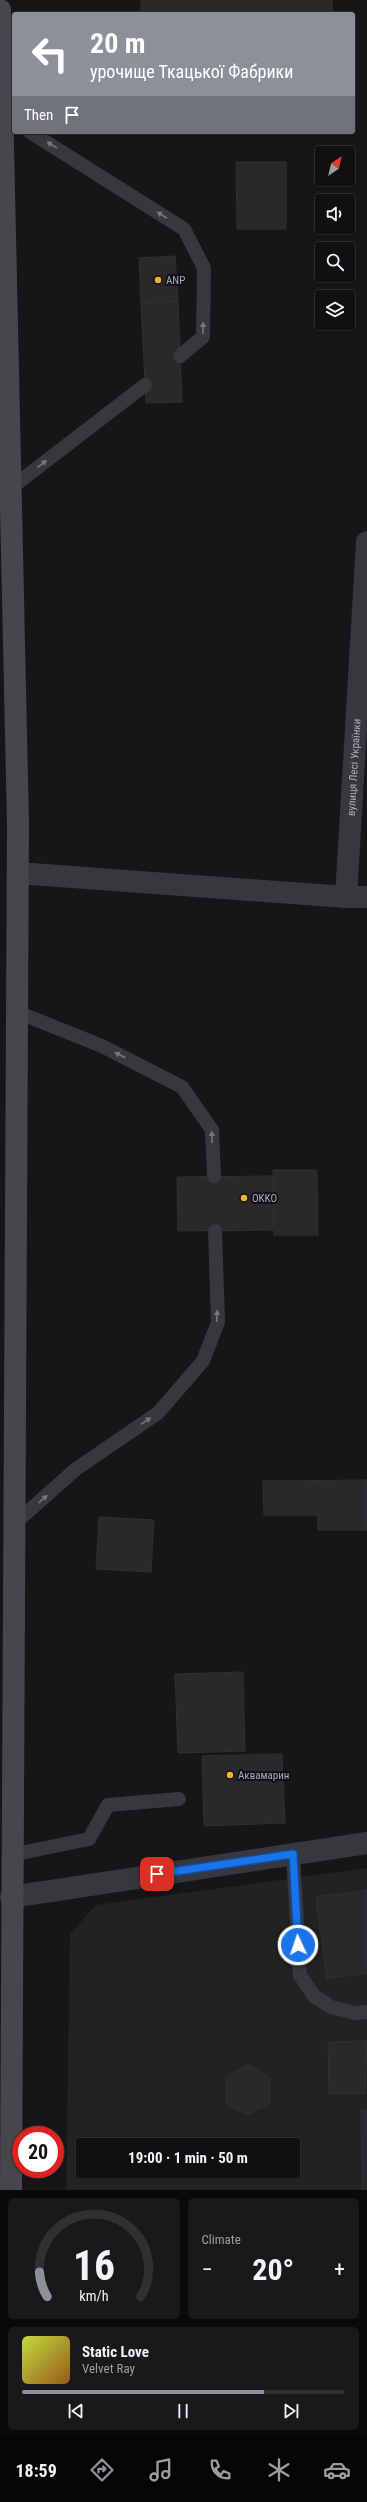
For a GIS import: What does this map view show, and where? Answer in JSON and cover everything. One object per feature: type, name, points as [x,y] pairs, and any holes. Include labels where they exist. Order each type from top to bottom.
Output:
[{"type":"main road","points":[[0,10],[8,118],[11,488],[18,873],[11,1855],[11,2190]]},
{"type":"street","name":"вулиця Лесі Українки","points":[[357,897],[367,542]]},
{"type":"street","points":[[18,873],[357,897]]},
{"type":"street","points":[[11,1897],[367,1843]]},
{"type":"lane","points":[[33,134],[184,229],[204,268],[203,337],[180,356]]},
{"type":"lane","points":[[11,488],[145,385]]},
{"type":"lane","points":[[17,1012],[102,1046],[182,1087],[212,1130],[214,1176]]},
{"type":"lane","points":[[13,1525],[76,1469],[158,1413],[203,1361],[218,1322],[215,1231]]},
{"type":"lane","points":[[11,1855],[89,1839],[108,1805],[179,1799]]},
{"type":"lane","points":[[293,1854],[300,1975],[314,1996],[331,2007],[355,2013],[367,2012]]},
{"type":"shaded area","points":[[367,1868],[367,2190],[66,2190],[70,1934],[96,1905]]},
{"type":"building","points":[[141,0],[332,0],[332,12],[141,12]]},
{"type":"building","points":[[236,162],[286,162],[286,229],[237,229]]},
{"type":"building","name":"ANP","points":[[175,256],[178,301],[141,303],[139,258]]},
{"type":"building","points":[[178,301],[182,402],[146,403],[141,303]]},
{"type":"building","points":[[273,1170],[317,1170],[318,1235],[274,1235]]},
{"type":"building","points":[[273,1176],[274,1230],[178,1231],[177,1177]]},
{"type":"building","points":[[367,1480],[367,1530],[318,1530],[318,1515],[264,1515],[263,1481]]},
{"type":"building","points":[[99,1517],[154,1520],[151,1572],[96,1569]]},
{"type":"building","points":[[243,1672],[245,1751],[178,1753],[175,1674]]},
{"type":"building","points":[[282,1754],[285,1823],[204,1826],[202,1756]]},
{"type":"building","points":[[367,1890],[367,1973],[327,1979],[316,1897]]},
{"type":"building","points":[[367,2041],[365,2094],[329,2094],[328,2042]]},
{"type":"building","points":[[248,2065],[270,2078],[270,2103],[247,2115],[226,2103],[226,2077]]},
{"type":"building","points":[[361,2110],[367,2110],[367,2190],[362,2190]]},
{"type":"place","name":"ANP","points":[[158,280]]},
{"type":"place","name":"OKKO","points":[[244,1198]]},
{"type":"place","name":"Аквамарин","points":[[230,1775]]},
{"type":"route","points":[[157,1874],[293,1854],[298,1945]]}]
